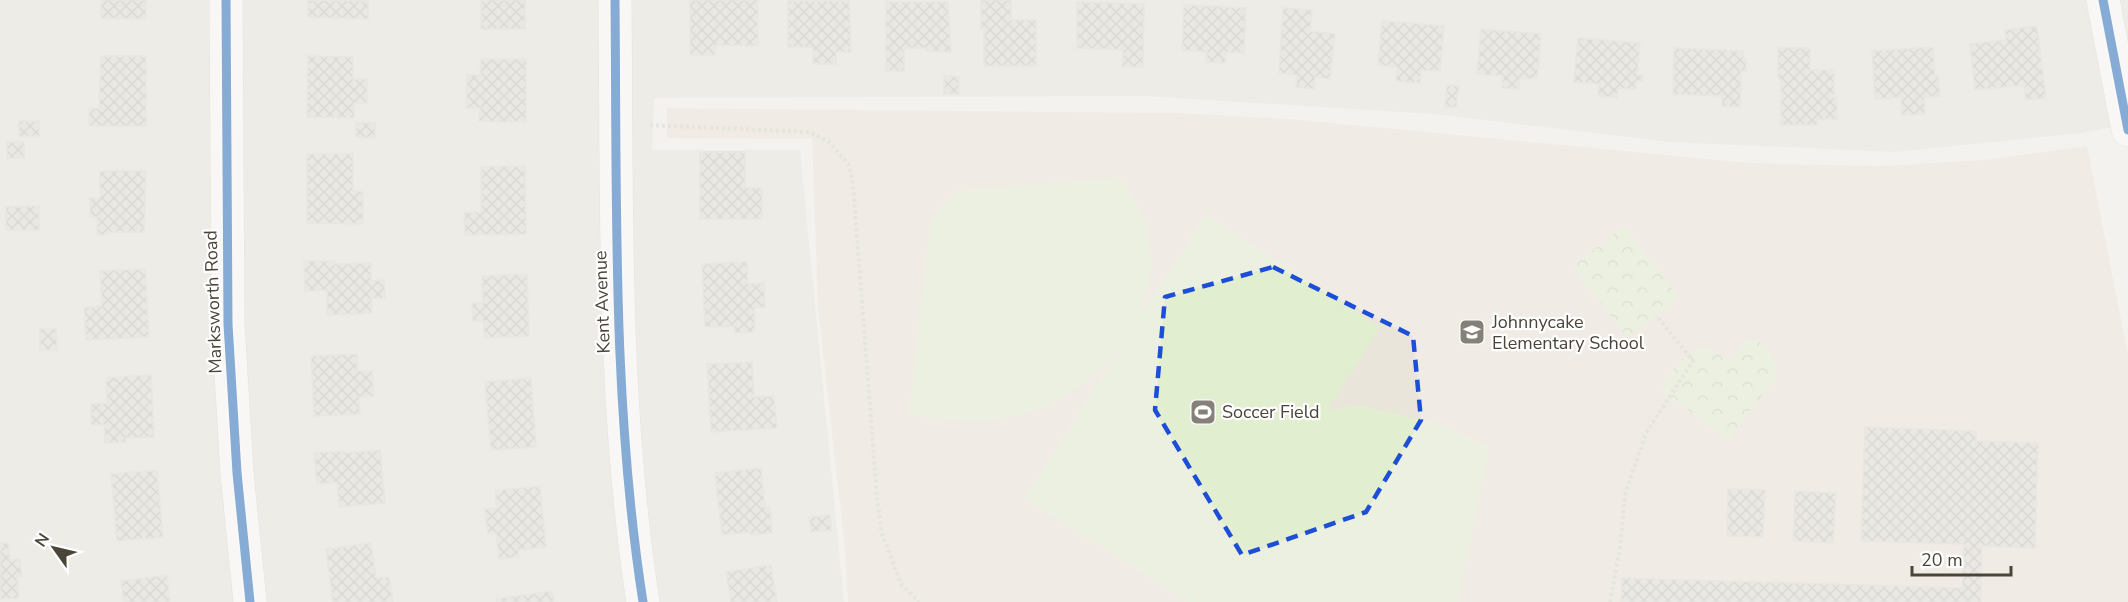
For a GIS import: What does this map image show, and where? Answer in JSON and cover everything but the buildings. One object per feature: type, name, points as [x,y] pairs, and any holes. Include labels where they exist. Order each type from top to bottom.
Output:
[{"type":"street","name":"Marksworth Road","points":[[226,0],[228,324],[237,473],[250,602]]},
{"type":"street","name":"Kent Avenue","points":[[615,0],[618,306],[625,452],[643,602]]},
{"type":"street","points":[[2103,0],[2128,130]]},
{"type":"path","points":[[616,124],[809,132],[828,141],[849,165],[853,184],[877,498],[882,534],[901,584],[919,602]]},
{"type":"path","points":[[1610,602],[1620,548],[1625,494],[1639,453],[1646,433],[1693,361],[1656,315]]},
{"type":"highlighted area","points":[[1273,267],[1413,336],[1421,420],[1366,512],[1242,555],[1155,410],[1165,297]]},
{"type":"shaded area","points":[[0,0],[2128,0],[2128,124],[2082,133],[1895,152],[1670,142],[1433,114],[1144,96],[654,98],[652,150],[800,150],[844,602],[0,602]]},
{"type":"shaded area","name":"Johnnycake Elementary School","points":[[667,108],[1178,113],[1291,119],[1750,163],[1880,166],[1984,160],[2087,146],[2128,355],[2128,602],[848,602],[844,541],[818,308],[812,139],[667,138]]},
{"type":"green space","points":[[1121,178],[1145,219],[1152,264],[1140,317],[1206,215],[1380,327],[1328,410],[1359,405],[1438,424],[1489,447],[1457,602],[1188,602],[1025,498],[1138,320],[1117,350],[1085,381],[1068,393],[1032,410],[1013,416],[973,420],[909,415],[931,219],[957,191]]},
{"type":"green space","points":[[1624,226],[1679,298],[1627,337],[1573,266]]},
{"type":"green space","points":[[1748,339],[1761,344],[1770,353],[1775,365],[1775,379],[1728,439],[1660,390],[1680,362],[1693,352],[1709,348],[1729,362]]},
{"type":"cycle path","points":[[226,0],[228,324],[237,473],[250,602]]},
{"type":"cycle path","points":[[615,0],[618,302],[621,377],[633,527],[643,602]]},
{"type":"cycle path","points":[[2103,0],[2128,130]]},
{"type":"place","name":"Johnnycake Elementary School","points":[[1472,332]]},
{"type":"place","name":"Soccer Field","points":[[1203,412]]}]
